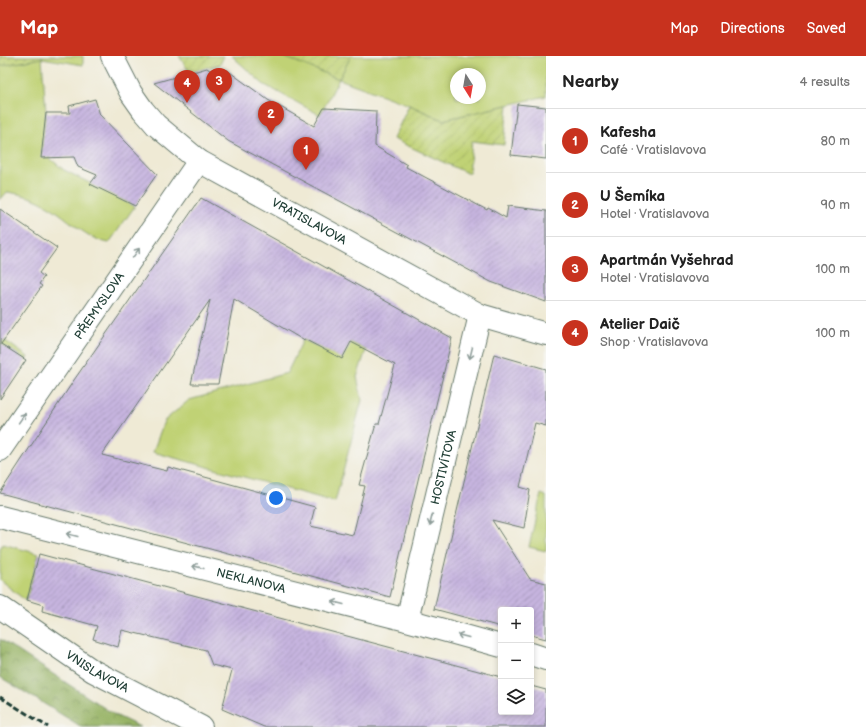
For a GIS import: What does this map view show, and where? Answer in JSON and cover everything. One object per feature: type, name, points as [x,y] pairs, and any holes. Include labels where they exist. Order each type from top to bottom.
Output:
[{"type":"street","name":"VRATISLAVOVA","points":[[112,56],[131,93],[142,110],[156,125],[199,161],[480,315],[546,334]]},
{"type":"street","name":"PŘEMYSLOVA","points":[[0,450],[199,161]]},
{"type":"street","name":"HOSTIVÍTOVA","points":[[407,620],[480,315]]},
{"type":"street","name":"NEKLANOVA","points":[[0,517],[407,620],[498,645]]},
{"type":"street","name":"VNISLAVOVA","points":[[0,607],[93,671],[201,727]]},
{"type":"street","points":[[534,655],[546,658]]},
{"type":"green space","points":[[0,56],[42,56],[42,58],[0,66]]},
{"type":"green space","points":[[42,56],[83,56],[83,65],[42,58]]},
{"type":"green space","points":[[179,56],[224,56],[220,64],[196,71],[192,76]]},
{"type":"green space","points":[[232,56],[282,56],[339,79],[320,115],[263,84]]},
{"type":"green space","points":[[282,56],[351,56],[339,79]]},
{"type":"green space","points":[[351,56],[546,56],[546,96],[443,120],[409,105],[339,79]]},
{"type":"green space","points":[[42,58],[46,113],[42,152],[64,170],[135,206],[109,243],[92,237],[43,203],[23,195],[7,192],[0,200],[0,66]]},
{"type":"green space","points":[[409,105],[443,120],[508,105],[504,145],[472,141],[469,174],[393,139]]},
{"type":"green space","points":[[0,337],[28,357],[26,360],[0,343]]},
{"type":"green space","points":[[303,340],[320,347],[351,342],[366,350],[357,377],[362,400],[335,502],[153,452],[164,421],[189,400],[287,373]]},
{"type":"green space","points":[[541,494],[546,496],[546,551],[529,547]]},
{"type":"green space","points":[[3,544],[39,554],[26,601],[0,580],[0,548]]},
{"type":"green space","points":[[0,639],[115,715],[140,727],[82,727],[0,677]]},
{"type":"building","points":[[207,68],[214,73],[227,70],[268,100],[314,126],[324,108],[376,111],[375,146],[407,165],[406,167],[487,210],[488,208],[506,218],[508,206],[546,211],[546,302],[491,282],[228,141],[154,83]]},
{"type":"building","points":[[95,99],[100,115],[157,174],[135,206],[90,184],[97,175],[78,167],[74,157],[41,158],[46,113],[70,113],[69,106]]},
{"type":"building","points":[[517,104],[546,107],[546,159],[511,155]]},
{"type":"building","points":[[201,198],[452,338],[390,597],[0,493],[74,380]],"holes":[[[234,299],[303,340],[304,339],[342,359],[351,342],[395,365],[379,424],[376,424],[359,485],[365,486],[353,535],[310,526],[315,507],[168,467],[167,471],[102,455],[210,300],[191,384],[218,384]]]},
{"type":"building","points":[[0,209],[57,248],[39,273],[44,277],[39,284],[42,286],[1,344],[26,360],[0,399]]},
{"type":"building","points":[[494,354],[546,369],[546,426],[535,423],[520,487],[530,490],[524,528],[492,520],[530,579],[546,583],[546,639],[534,636],[534,607],[498,607],[498,626],[434,609]]},
{"type":"building","points":[[39,554],[498,676],[498,715],[534,715],[534,687],[546,690],[546,727],[264,727],[222,709],[232,670],[212,665],[206,650],[122,630],[118,647],[93,639],[97,626],[42,611],[43,605],[27,600]]},
{"type":"railway","points":[[0,697],[48,727]]},
{"type":"place","name":"Apartmán Vyšehrad","points":[[219,101]]},
{"type":"place","name":"Atelier Daič","points":[[187,103]]},
{"type":"place","name":"U Šemíka","points":[[271,134]]},
{"type":"place","name":"Kafesha","points":[[306,170]]}]
